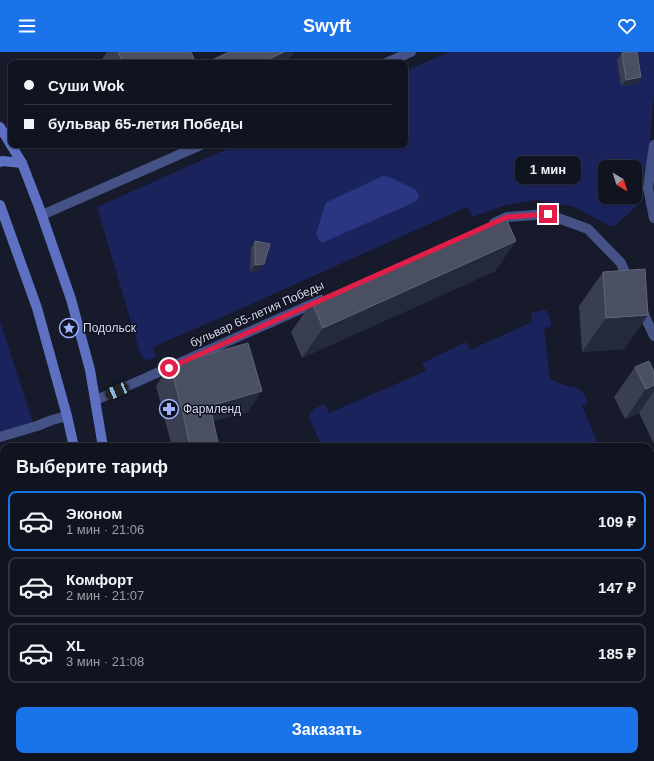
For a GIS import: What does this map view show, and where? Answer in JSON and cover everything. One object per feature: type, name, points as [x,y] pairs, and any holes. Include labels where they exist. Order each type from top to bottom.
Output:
[{"type":"main road","points":[[0,127],[8,140]]},
{"type":"main road","points":[[13,148],[22,162],[71,299],[90,370],[103,443]]},
{"type":"main road","points":[[0,162],[22,162]]},
{"type":"main road","points":[[0,205],[38,308],[73,443]]},
{"type":"street","points":[[393,60],[411,52]]},
{"type":"street","points":[[654,145],[648,188],[654,218]]},
{"type":"street","points":[[42,215],[194,148]]},
{"type":"street","points":[[485,227],[507,217],[548,214],[588,230],[621,263],[654,336]]},
{"type":"street","name":"бульвар 65-летия Победы","points":[[96,400],[328,297]]},
{"type":"street","points":[[0,436],[67,416]]},
{"type":"shaded area","points":[[449,52],[654,52],[654,92],[651,130],[642,201],[642,160],[598,160],[598,204],[639,204],[616,225],[610,226],[574,207],[536,200],[506,205],[475,216],[472,216],[467,207],[153,347],[156,357],[152,359],[148,360],[141,356],[97,207],[229,148],[408,148],[408,70]]},
{"type":"shaded area","points":[[383,176],[389,177],[416,190],[419,195],[417,201],[324,242],[319,240],[316,234],[327,202]]},
{"type":"shaded area","points":[[543,310],[547,311],[550,316],[551,326],[544,329],[550,379],[563,385],[579,389],[583,392],[588,403],[582,406],[597,443],[320,443],[309,417],[315,408],[325,404],[329,413],[426,371],[422,363],[466,342],[470,350],[532,322],[531,313]]},
{"type":"shaded area","points":[[0,321],[33,423],[2,436],[0,432]]},
{"type":"building","points":[[118,52],[191,52],[195,60],[122,60]]},
{"type":"building","points":[[229,52],[284,52],[267,60],[212,60]]},
{"type":"building","points":[[637,52],[641,77],[626,80],[622,53]]},
{"type":"building","points":[[505,216],[516,241],[323,328],[312,302]]},
{"type":"building","points":[[255,241],[270,244],[264,264],[255,265]]},
{"type":"building","points":[[645,269],[648,315],[606,318],[603,272]]},
{"type":"building","points":[[248,343],[262,391],[210,406],[218,443],[189,443],[170,365]]},
{"type":"building","points":[[649,361],[654,372],[654,385],[646,389],[635,367]]},
{"type":"place","name":"Подольск","points":[[69,328]]},
{"type":"place","name":"Фармленд","points":[[169,409]]},
{"type":"route","points":[[169,368],[507,217],[548,214]]}]
